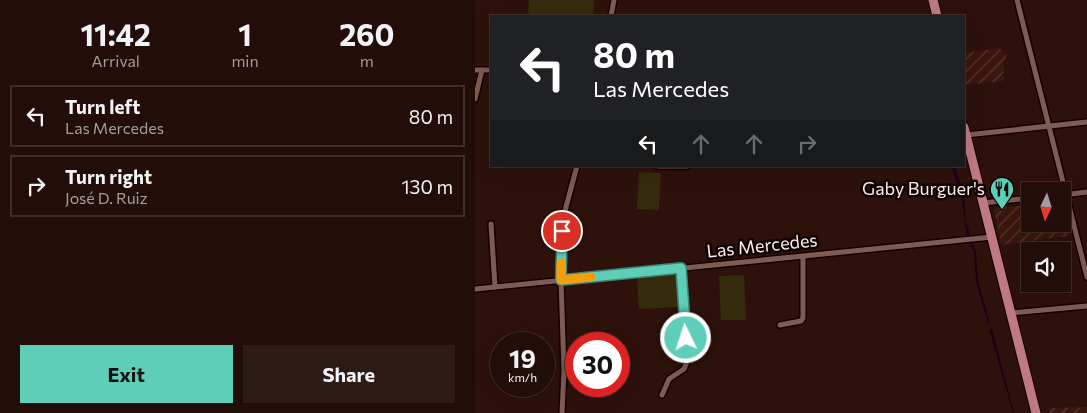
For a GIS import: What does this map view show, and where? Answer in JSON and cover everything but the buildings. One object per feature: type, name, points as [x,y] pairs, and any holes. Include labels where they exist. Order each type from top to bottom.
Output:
[{"type":"main road","points":[[933,0],[937,15]]},
{"type":"main road","points":[[965,131],[1036,413]]},
{"type":"street","points":[[611,15],[614,0]]},
{"type":"street","points":[[1017,0],[1062,182]]},
{"type":"street","points":[[475,70],[490,70]]},
{"type":"street","points":[[475,99],[482,70]]},
{"type":"street","points":[[965,131],[1087,122]]},
{"type":"street","points":[[563,413],[562,231],[577,167]]},
{"type":"street","points":[[1071,194],[1087,192]]},
{"type":"street","points":[[983,203],[1021,199]]},
{"type":"street","points":[[1071,216],[1087,277]]},
{"type":"street","points":[[491,224],[495,287]]},
{"type":"street","name":"Las Mercedes","points":[[475,289],[992,236]]},
{"type":"street","points":[[780,325],[801,321],[803,318],[803,256]]},
{"type":"street","points":[[662,395],[669,379],[684,369],[687,362],[681,268]]},
{"type":"street","points":[[1011,313],[1087,306]]},
{"type":"shaded area","points":[[529,0],[594,0],[593,15],[528,15]]},
{"type":"shaded area","points":[[999,48],[1007,55],[1003,66],[1004,81],[965,85],[965,53]]},
{"type":"shaded area","points":[[951,167],[955,167],[964,197],[966,222],[970,235],[967,235],[961,194]]},
{"type":"shaded area","points":[[639,172],[661,173],[659,210],[637,209]]},
{"type":"shaded area","points":[[1021,206],[1021,232],[1067,232],[1068,236],[1001,245],[994,208]]},
{"type":"shaded area","points":[[972,243],[976,251],[978,281],[990,323],[988,323],[976,281],[974,251],[970,244]]},
{"type":"shaded area","points":[[677,274],[679,307],[639,309],[637,276]]},
{"type":"shaded area","points":[[744,275],[746,320],[721,320],[719,276]]},
{"type":"shaded area","points":[[989,329],[992,329],[1014,413],[1013,413]]},
{"type":"shaded area","points":[[1087,407],[1087,413],[1050,413],[1049,408]]},
{"type":"slow traffic","points":[[561,263],[561,280],[591,277]]},
{"type":"place","name":"Gaby Burguer's","points":[[1002,210]]},
{"type":"route","points":[[562,231],[561,280],[681,268],[686,338]]}]
